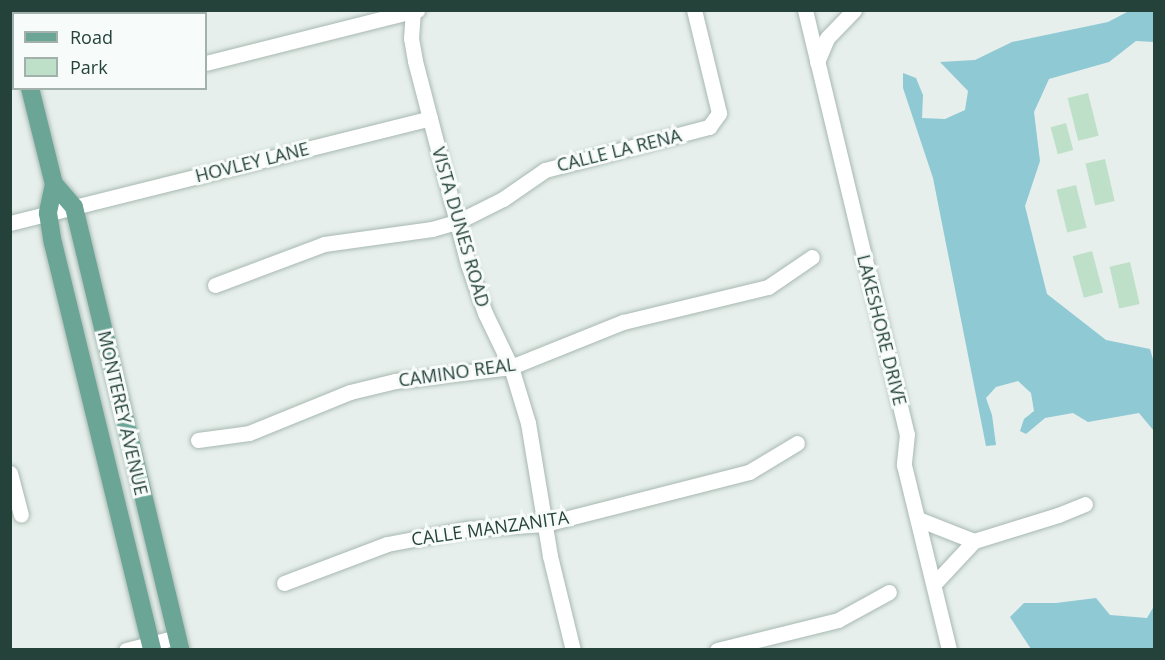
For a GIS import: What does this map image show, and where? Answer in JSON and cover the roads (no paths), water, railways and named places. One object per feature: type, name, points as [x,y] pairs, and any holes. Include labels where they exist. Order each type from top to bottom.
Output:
[{"type":"main road","name":"MONTEREY AVENUE","points":[[30,90],[54,184],[48,213],[151,646]]},
{"type":"main road","name":"MONTEREY AVENUE","points":[[54,184],[74,207],[178,643]]},
{"type":"street","name":"CALLE LA RENA","points":[[215,285],[324,244],[432,229],[457,222],[503,199],[545,170],[709,127],[719,113],[694,10]]},
{"type":"street","name":"LAKESHORE DRIVE","points":[[805,10],[907,434],[904,465],[950,650]]},
{"type":"street","points":[[817,62],[827,38],[854,10]]},
{"type":"street","name":"VISTA DUNES ROAD","points":[[414,11],[411,38],[475,290],[512,367],[528,423],[544,524],[560,603],[573,650]]},
{"type":"street","points":[[207,63],[414,11]]},
{"type":"street","name":"HOVLEY LANE","points":[[10,223],[430,118]]},
{"type":"street","name":"CAMINO REAL","points":[[198,440],[249,433],[350,392],[395,381],[512,367],[623,322],[768,287],[812,257]]},
{"type":"street","name":"CALLE MANZANITA","points":[[284,583],[387,544],[467,529],[544,524],[749,472],[797,443]]},
{"type":"street","points":[[10,472],[21,515]]},
{"type":"street","points":[[934,584],[974,542],[1085,504]]},
{"type":"street","points":[[918,519],[974,542]]},
{"type":"street","points":[[717,650],[838,620],[889,592]]},
{"type":"street","points":[[126,650],[178,643]]},
{"type":"water","points":[[1129,11],[1154,11],[1154,42],[1136,41],[1109,62],[1049,79],[1034,112],[1040,161],[1025,206],[1047,294],[1106,340],[1150,349],[1154,363],[1154,431],[1139,413],[1088,422],[1073,413],[1045,418],[1026,434],[1020,431],[1024,419],[1034,411],[1031,393],[1018,381],[996,387],[986,398],[992,415],[996,445],[986,446],[933,178],[903,88],[903,73],[916,78],[923,95],[922,118],[945,119],[965,110],[968,91],[940,62],[975,60],[1012,42],[1108,22]]},
{"type":"water","points":[[1096,598],[1110,615],[1147,618],[1154,606],[1154,649],[1031,649],[1010,617],[1024,603],[1056,603]]}]
